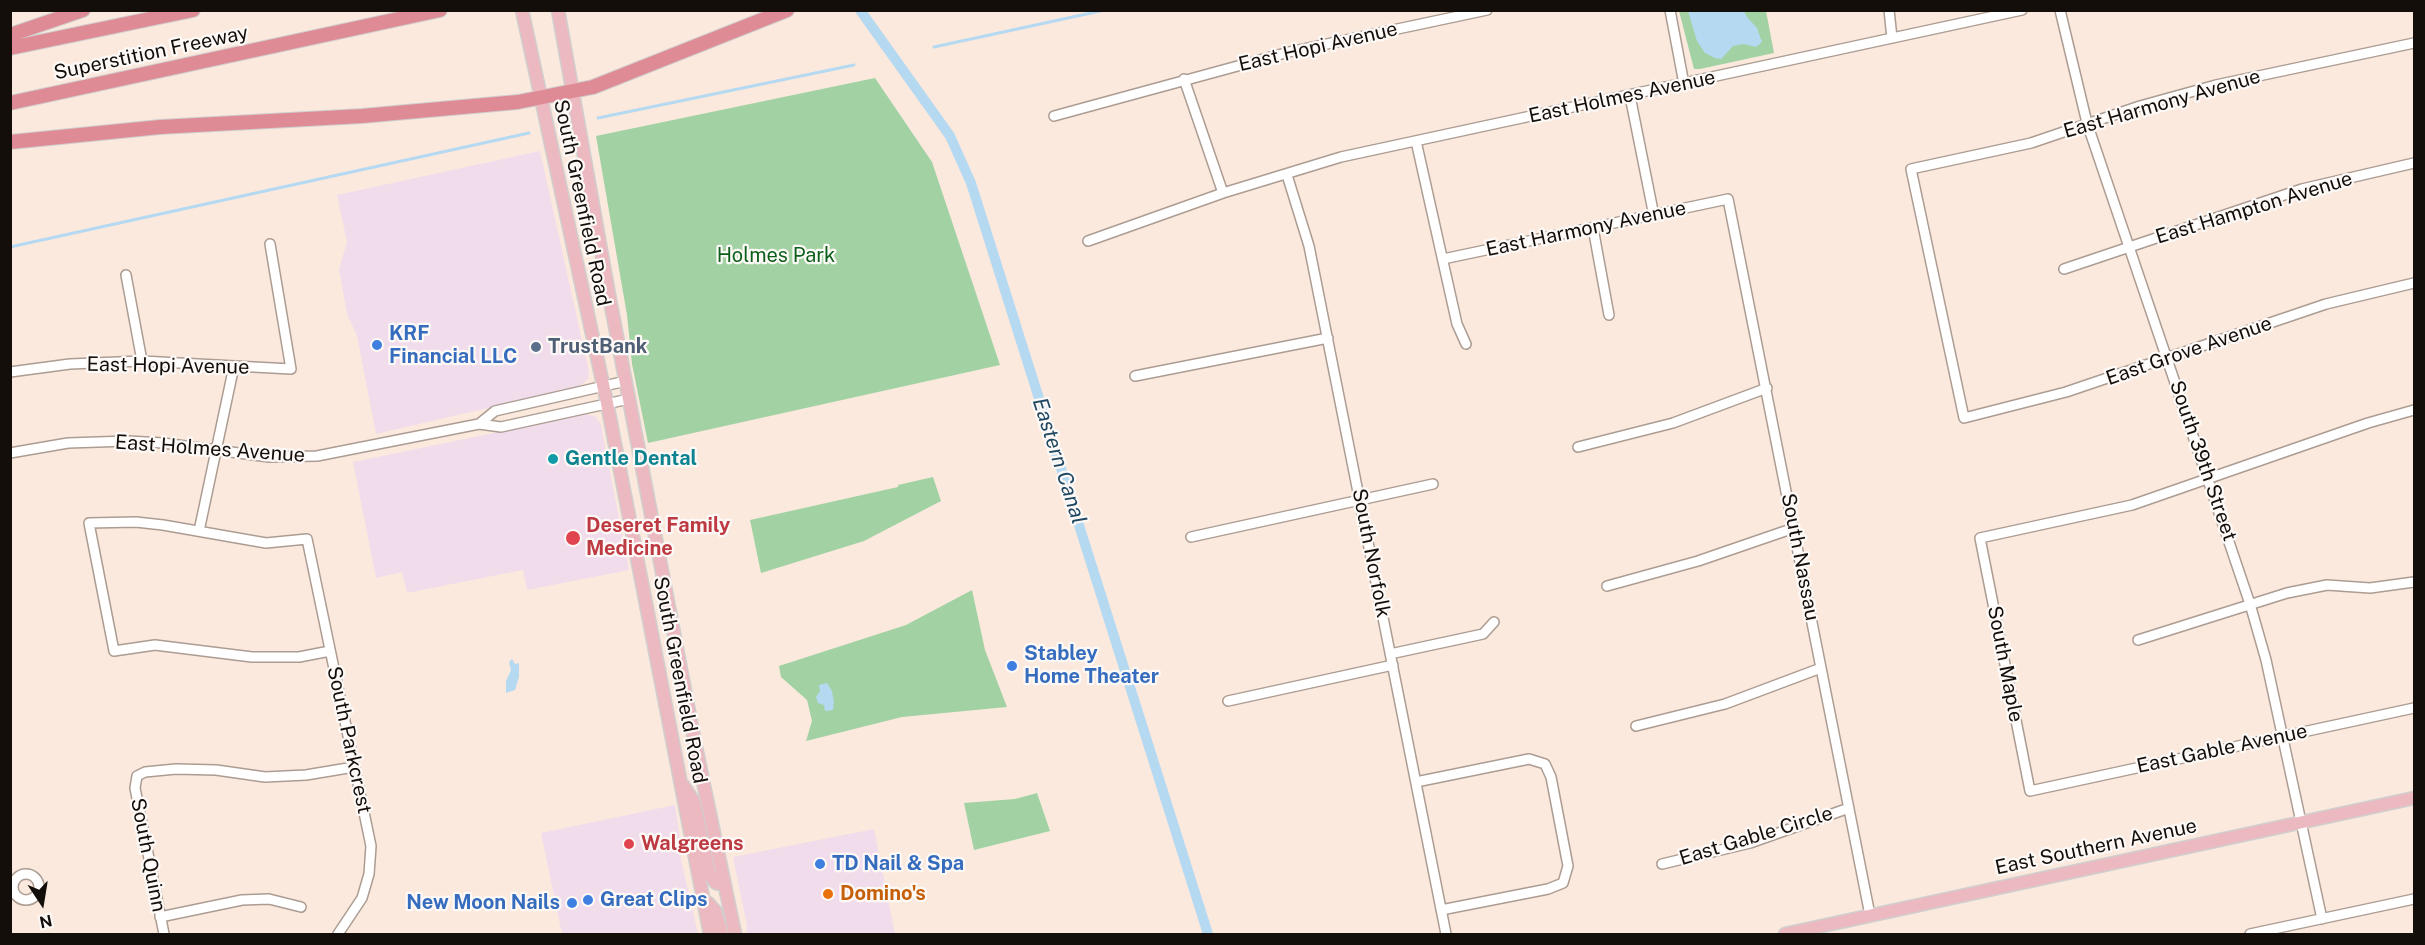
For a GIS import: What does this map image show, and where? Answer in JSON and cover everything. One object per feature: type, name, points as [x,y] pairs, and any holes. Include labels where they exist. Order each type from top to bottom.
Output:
[{"type":"highway","points":[[10,35],[83,10]]},
{"type":"highway","name":"Superstition Freeway","points":[[10,48],[193,10]]},
{"type":"highway","name":"Superstition Freeway","points":[[10,103],[440,10]]},
{"type":"highway","points":[[10,142],[160,127],[362,116],[518,102],[593,87],[787,10]]},
{"type":"main road","name":"South Greenfield Road","points":[[522,10],[539,98],[607,404],[710,934]]},
{"type":"main road","name":"South Greenfield Road","points":[[558,10],[629,399],[735,934]]},
{"type":"main road","points":[[678,776],[694,802],[709,873],[716,883],[724,885]]},
{"type":"main road","name":"East Southern Avenue","points":[[1785,934],[2415,798]]},
{"type":"main road","points":[[703,902],[708,903],[715,911],[722,934]]},
{"type":"street","name":"East Hopi Avenue","points":[[1054,116],[1289,52],[1487,10]]},
{"type":"street","points":[[1670,10],[1684,84]]},
{"type":"street","points":[[1889,10],[1892,38]]},
{"type":"street","name":"East Holmes Avenue","points":[[1088,241],[1223,193],[1341,157],[2022,10]]},
{"type":"street","name":"South 39th Street","points":[[2060,10],[2087,123],[2250,604],[2283,736],[2322,919]]},
{"type":"street","name":"East Harmony Avenue","points":[[1964,418],[1911,169],[2010,148],[2216,85],[2415,43]]},
{"type":"street","points":[[1184,79],[1223,193]]},
{"type":"street","points":[[1630,96],[1654,216]]},
{"type":"street","points":[[1416,141],[1457,324],[1466,344]]},
{"type":"street","name":"East Hampton Avenue","points":[[2064,269],[2302,189],[2415,163]]},
{"type":"street","name":"South Norfolk","points":[[1287,175],[1309,246],[1446,934]]},
{"type":"street","name":"East Harmony Avenue","points":[[1443,259],[1728,199]]},
{"type":"street","name":"South Nassau","points":[[1728,199],[1870,915]]},
{"type":"street","points":[[1593,228],[1609,315]]},
{"type":"street","name":"East Hopi Avenue","points":[[10,372],[70,364],[142,361],[291,369],[270,244]]},
{"type":"street","points":[[126,275],[142,361]]},
{"type":"street","name":"East Grove Avenue","points":[[1964,418],[2066,392],[2326,304],[2415,283]]},
{"type":"street","points":[[1135,376],[1328,338]]},
{"type":"street","points":[[234,366],[218,451],[199,531],[136,522],[89,524],[114,651],[155,645],[252,657],[299,657],[330,651]]},
{"type":"street","name":"East Holmes Avenue","points":[[479,424],[495,411],[626,381]]},
{"type":"street","points":[[1578,447],[1673,423],[1767,388]]},
{"type":"street","name":"East Holmes Avenue","points":[[10,453],[68,443],[110,441],[164,443],[269,457],[316,456],[479,424],[501,426],[629,399]]},
{"type":"street","points":[[2209,478],[2368,423],[2415,410]]},
{"type":"street","name":"South Maple","points":[[2030,790],[1980,538],[2105,512],[2209,478]]},
{"type":"street","points":[[1191,537],[1433,484]]},
{"type":"street","points":[[1606,586],[1698,561],[1794,528]]},
{"type":"street","name":"South Parkcrest","points":[[199,531],[266,543],[307,539],[371,846],[370,864],[362,898],[338,934]]},
{"type":"street","points":[[2138,640],[2287,593],[2327,585],[2370,588],[2415,582]]},
{"type":"street","points":[[1390,654],[1483,634],[1494,622]]},
{"type":"street","points":[[1228,701],[1393,665]]},
{"type":"street","points":[[1636,726],[1725,704],[1821,668]]},
{"type":"street","name":"East Gable Avenue","points":[[2030,790],[2415,708]]},
{"type":"street","points":[[1416,782],[1529,759],[1545,764],[1551,777],[1568,866],[1563,882],[1548,889],[1441,910]]},
{"type":"street","name":"South Quinn","points":[[164,934],[135,788],[137,776],[145,772],[176,769],[216,770],[265,777],[306,775],[354,767]]},
{"type":"street","name":"East Gable Circle","points":[[1662,864],[1750,843],[1849,808]]},
{"type":"street","points":[[160,917],[242,900],[269,899],[301,907]]},
{"type":"street","points":[[2250,934],[2415,899]]},
{"type":"shaded area","points":[[540,151],[589,372],[588,379],[579,387],[376,434],[357,336],[347,314],[339,269],[347,242],[337,195]]},
{"type":"shaded area","points":[[586,414],[596,417],[601,425],[629,570],[527,590],[523,570],[407,593],[402,572],[376,578],[353,462]]},
{"type":"shaded area","points":[[675,805],[681,859],[698,934],[562,934],[541,833]]},
{"type":"shaded area","points":[[874,829],[895,934],[747,934],[733,857]]},
{"type":"green space","points":[[1679,11],[1766,11],[1774,53],[1694,69]]},
{"type":"green space","name":"Holmes Park","points":[[875,78],[932,162],[1000,365],[648,443],[632,364],[627,315],[596,136]]},
{"type":"green space","points":[[933,477],[941,501],[864,541],[761,573],[750,520]]},
{"type":"green space","points":[[972,590],[985,650],[1007,707],[902,717],[806,741],[812,721],[807,700],[781,677],[779,666],[906,625]]},
{"type":"green space","points":[[1037,793],[1050,831],[974,850],[964,803],[1015,799]]},
{"type":"water","points":[[1688,11],[1744,11],[1757,28],[1762,42],[1756,47],[1744,44],[1733,46],[1721,59],[1715,58],[1705,53],[1697,41]]},
{"type":"water","points":[[512,659],[515,664],[519,663],[519,677],[515,690],[506,693],[506,681],[511,670],[509,662]]},
{"type":"water","points":[[827,683],[832,691],[834,702],[833,710],[825,711],[824,705],[818,703],[816,697],[820,691],[819,685]]},
{"type":"waterway","name":"Eastern Canal","points":[[860,10],[950,136],[971,183],[1208,934]]},
{"type":"waterway","points":[[934,47],[1105,10]]},
{"type":"waterway","points":[[598,118],[854,65]]},
{"type":"waterway","points":[[10,247],[529,133]]},
{"type":"place","name":"KRF Financial LLC","points":[[377,345]]},
{"type":"place","name":"TrustBank","points":[[536,347]]},
{"type":"place","name":"Gentle Dental","points":[[553,459]]},
{"type":"place","name":"Deseret Family Medicine","points":[[573,538]]},
{"type":"place","name":"Stabley Home Theater","points":[[1012,666]]},
{"type":"place","name":"Walgreens","points":[[629,844]]},
{"type":"place","name":"TD Nail & Spa","points":[[820,864]]},
{"type":"place","name":"Domino's","points":[[828,894]]},
{"type":"place","name":"Great Clips","points":[[588,900]]},
{"type":"place","name":"New Moon Nails","points":[[572,903]]}]
